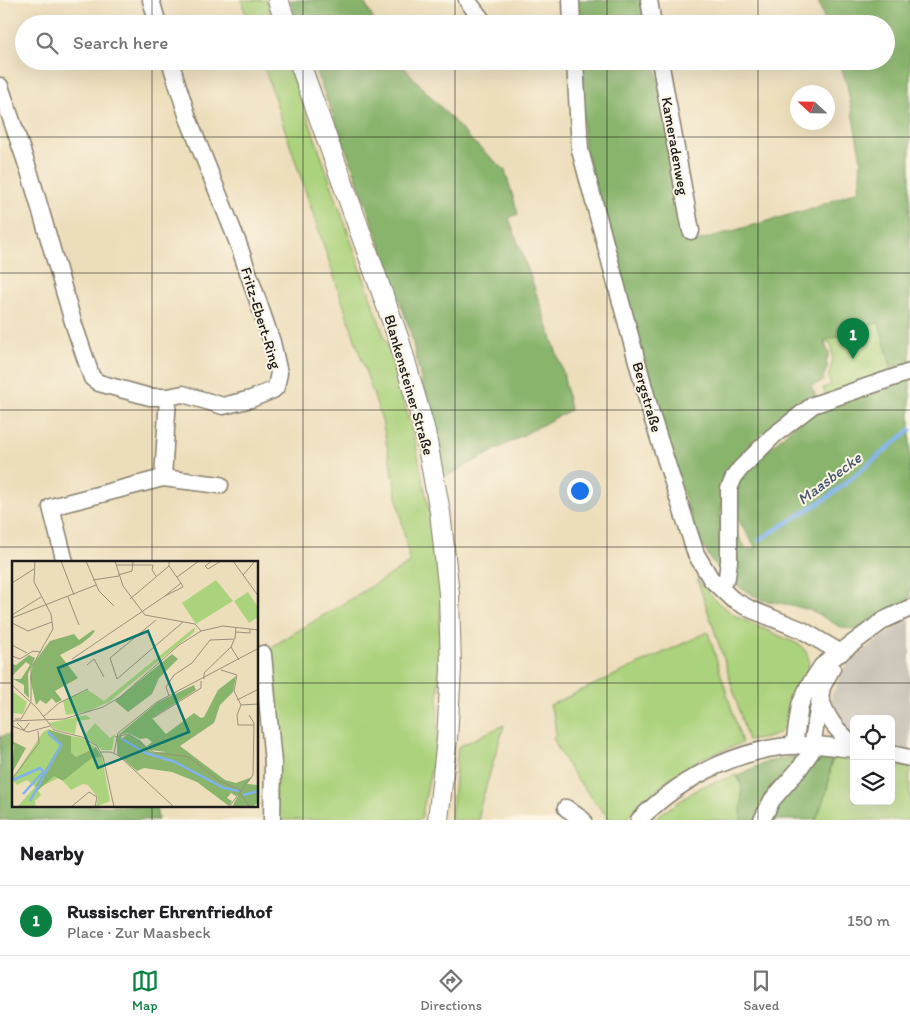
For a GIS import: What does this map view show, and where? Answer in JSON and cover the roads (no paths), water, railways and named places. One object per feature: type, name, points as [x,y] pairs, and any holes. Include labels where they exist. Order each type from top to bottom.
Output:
[{"type":"main road","points":[[278,0],[283,15]]},
{"type":"main road","name":"Blankensteiner Straße","points":[[302,70],[399,340],[427,440],[440,512],[449,594],[452,669],[447,739],[437,817]]},
{"type":"street","points":[[151,0],[155,15]]},
{"type":"street","points":[[467,0],[478,15]]},
{"type":"street","points":[[571,0],[572,15]]},
{"type":"street","points":[[649,0],[652,15]]},
{"type":"street","name":"Fritz-Ebert-Ring","points":[[0,86],[30,174],[74,325],[92,378],[99,383],[150,397],[168,398],[183,394],[220,405],[231,404],[274,390],[279,373],[272,342],[238,243],[188,118],[173,70]]},
{"type":"street","name":"Bergstraße","points":[[576,70],[580,150],[652,417],[696,554],[711,579],[732,599],[802,630],[841,653]]},
{"type":"street","name":"Kameradenweg","points":[[662,70],[691,231]]},
{"type":"street","points":[[720,587],[727,576],[729,561],[730,490],[734,477],[740,469],[773,436],[813,405],[910,372]]},
{"type":"street","points":[[163,478],[168,398]]},
{"type":"street","points":[[65,561],[51,507],[163,478],[220,485]]},
{"type":"street","points":[[794,746],[800,705],[808,687],[822,666],[884,620],[910,608]]},
{"type":"street","points":[[762,820],[772,800],[811,752],[822,686],[841,653]]},
{"type":"street","points":[[263,654],[273,763],[272,820]]},
{"type":"street","points":[[820,697],[824,709],[836,730],[850,742]]},
{"type":"street","points":[[639,820],[652,806],[696,775],[763,750],[812,745],[850,749]]},
{"type":"street","points":[[895,755],[910,758]]},
{"type":"street","points":[[566,808],[582,820]]},
{"type":"waterway","name":"Maasbecke","points":[[759,540],[827,498],[910,430]]},
{"type":"place","name":"Russischer Ehrenfriedhof","points":[[853,359]]}]
